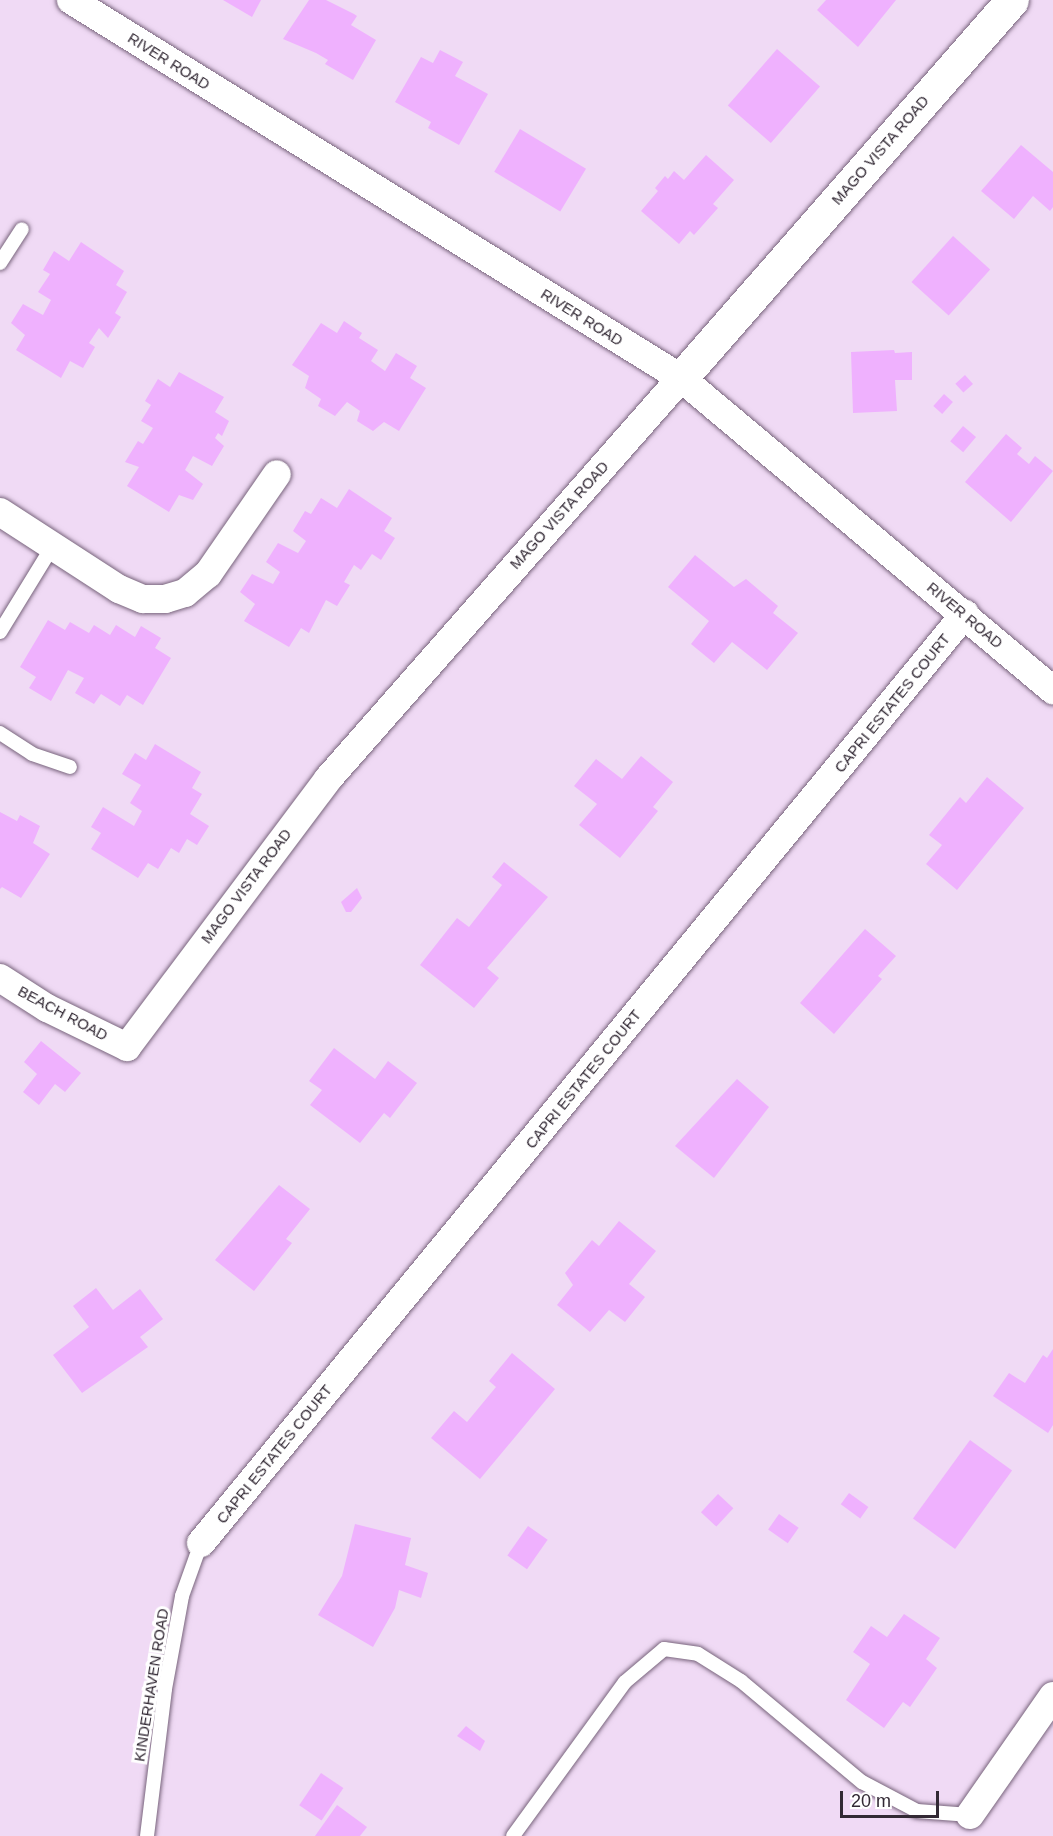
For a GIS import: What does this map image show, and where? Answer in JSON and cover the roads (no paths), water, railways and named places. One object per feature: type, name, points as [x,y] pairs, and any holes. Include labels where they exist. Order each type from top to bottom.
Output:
[{"type":"street","name":"RIVER ROAD","points":[[71,0],[681,378],[1053,690]]},
{"type":"street","name":"MAGO VISTA ROAD","points":[[127,1047],[328,779],[1012,0]]},
{"type":"street","points":[[0,512],[119,589],[143,599],[165,599],[185,593],[208,574],[277,474]]},
{"type":"street","name":"CAPRI ESTATES COURT","points":[[201,1543],[965,614]]},
{"type":"street","name":"BEACH ROAD","points":[[0,978],[47,1008],[127,1047]]},
{"type":"street","points":[[970,1815],[1053,1696]]},
{"type":"lane","points":[[0,263],[22,229]]},
{"type":"lane","points":[[0,632],[52,547]]},
{"type":"lane","points":[[0,733],[32,754],[70,766]]},
{"type":"lane","name":"KINDERHAVEN ROAD","points":[[147,1836],[173,1643],[182,1596],[201,1543]]},
{"type":"lane","points":[[513,1836],[625,1682],[664,1649],[698,1654],[741,1681],[862,1782],[916,1811],[970,1815]]}]
